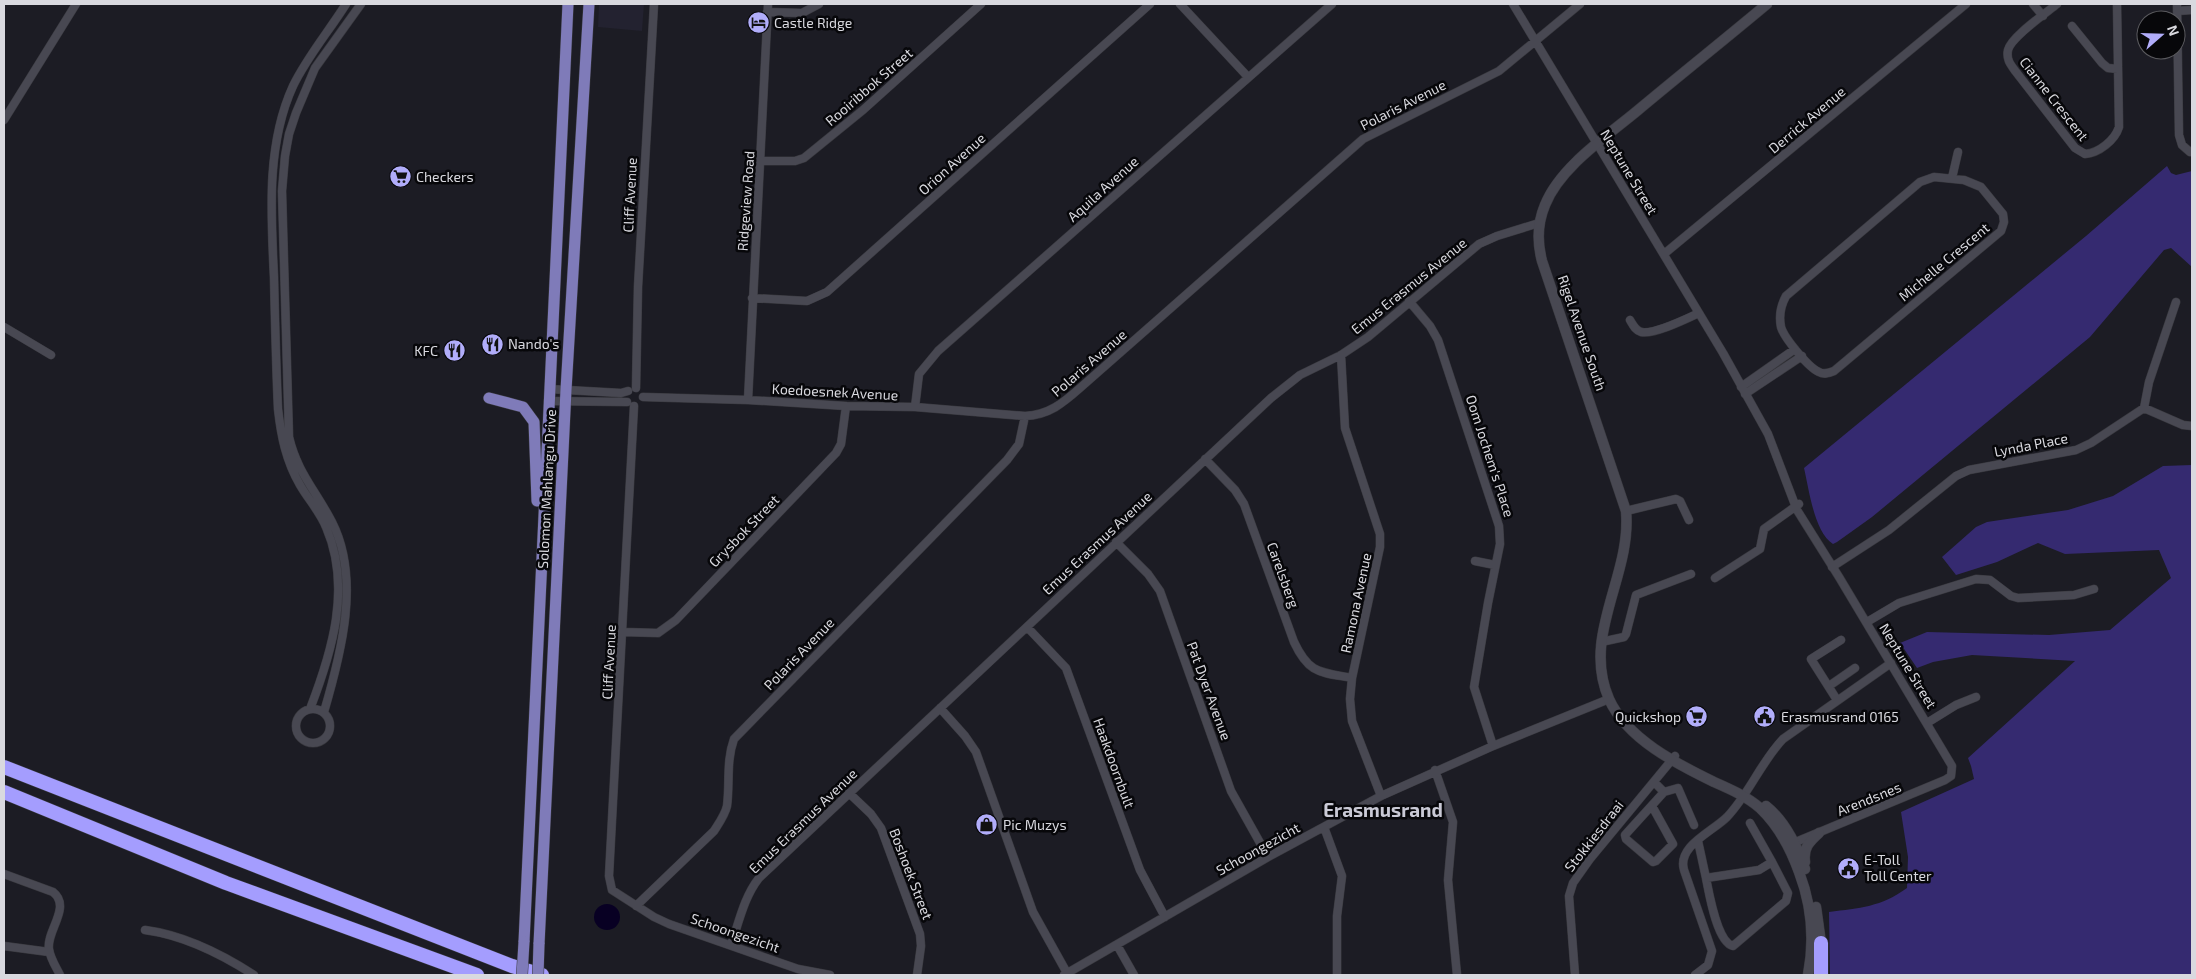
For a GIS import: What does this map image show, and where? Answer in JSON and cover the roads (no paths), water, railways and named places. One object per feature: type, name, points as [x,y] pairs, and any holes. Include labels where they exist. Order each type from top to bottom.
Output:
[{"type":"highway","points":[[4,766],[68,793],[512,966],[542,975]]},
{"type":"highway","points":[[4,792],[226,883],[478,975]]},
{"type":"highway","points":[[1819,975],[1821,943]]},
{"type":"main road","name":"Solomon Mahlangu Drive","points":[[522,975],[568,4]]},
{"type":"main road","name":"Solomon Mahlangu Drive","points":[[538,975],[566,396],[589,4]]},
{"type":"main road","name":"Rigel Avenue South","points":[[1767,4],[1598,143],[1560,181],[1545,205],[1539,223],[1539,241],[1542,261],[1626,511],[1625,548],[1600,642],[1600,666],[1609,699],[1618,715],[1630,728],[1652,745],[1744,794],[1779,818],[1813,893],[1819,920],[1821,943]]},
{"type":"main road","points":[[489,398],[523,407],[534,422],[538,615]]},
{"type":"main road","points":[[1813,893],[1805,850],[1807,845],[1819,833]]},
{"type":"main road","name":"Rigel Avenue South","points":[[1791,844],[1807,891],[1811,910],[1812,944],[1808,975]]},
{"type":"street","points":[[4,120],[76,4]]},
{"type":"street","points":[[310,709],[323,674],[336,627],[338,578],[336,556],[326,526],[291,467],[280,432],[272,187],[276,147],[282,119],[293,87],[306,63],[346,4]]},
{"type":"street","points":[[324,712],[344,631],[346,577],[336,531],[300,470],[289,437],[282,192],[289,134],[303,93],[316,68],[361,4]]},
{"type":"street","name":"Cliff Avenue","points":[[636,388],[638,287],[654,4]]},
{"type":"street","points":[[768,8],[802,13],[820,4]]},
{"type":"street","name":"Rooiribbok Street","points":[[761,161],[796,161],[804,158],[863,110],[981,4]]},
{"type":"street","name":"Orion Avenue","points":[[752,298],[807,301],[827,292],[1150,4]]},
{"type":"street","points":[[1180,4],[1248,77]]},
{"type":"street","name":"Aquila Avenue","points":[[915,408],[919,374],[938,351],[1332,4]]},
{"type":"street","name":"Neptune Street","points":[[1513,4],[1745,389],[1772,440],[1797,505],[1951,762],[1953,769]]},
{"type":"street","name":"Polaris Avenue","points":[[636,906],[720,823],[727,806],[728,757],[734,739],[1007,460],[1019,444],[1025,416],[1044,413],[1064,402],[1363,139],[1499,71],[1580,4]]},
{"type":"street","name":"Derrick Avenue","points":[[1664,254],[1966,4]]},
{"type":"street","points":[[2033,4],[2044,16]]},
{"type":"street","name":"Cianne Crescent","points":[[2052,6],[2044,16],[2014,40],[2008,48],[2009,63],[2080,152],[2085,154],[2096,151],[2118,132],[2120,123],[2116,4]]},
{"type":"street","name":"Ridgeview Road","points":[[748,400],[768,8]]},
{"type":"street","points":[[2190,152],[2182,145],[2179,135],[2177,8],[2192,10]]},
{"type":"street","points":[[2072,26],[2102,63],[2108,68],[2118,69]]},
{"type":"street","points":[[1952,178],[1958,152]]},
{"type":"street","name":"Michelle Crescent","points":[[1934,177],[1973,182],[1981,187],[2003,214],[2004,222],[2000,231],[1834,371],[1826,374],[1816,371],[1795,349],[1784,335],[1781,324],[1783,301],[1789,293],[1920,182],[1934,177]]},
{"type":"street","name":"Emus Erasmus Avenue","points":[[731,946],[743,909],[754,884],[1205,459],[1300,375],[1341,355],[1368,337],[1479,244],[1497,236],[1539,223]]},
{"type":"street","name":"Oom Jochem's Place","points":[[1409,301],[1430,326],[1438,340],[1496,512],[1500,533],[1474,687],[1493,746]]},
{"type":"street","points":[[2176,302],[2149,382],[2144,408],[2183,425],[2192,426]]},
{"type":"street","points":[[1630,320],[1636,329],[1643,332],[1654,331],[1699,313]]},
{"type":"street","points":[[4,327],[51,355]]},
{"type":"street","points":[[1745,389],[1795,349]]},
{"type":"street","name":"Ramona Avenue","points":[[1341,355],[1345,428],[1380,534],[1380,547],[1352,678],[1350,699],[1352,721],[1381,796]]},
{"type":"street","points":[[1745,389],[1802,356]]},
{"type":"street","points":[[548,401],[566,396],[621,393],[636,388],[641,391],[643,397],[641,402],[631,404],[566,396],[549,389]]},
{"type":"street","points":[[628,391],[626,397],[631,404]]},
{"type":"street","name":"Koedoesnek Avenue","points":[[643,397],[915,408],[1025,416]]},
{"type":"street","name":"Cliff Avenue","points":[[631,404],[623,632],[609,876],[612,890],[636,906]]},
{"type":"street","name":"Grysbok Street","points":[[623,632],[658,633],[668,627],[687,609],[836,453],[841,444],[846,406]]},
{"type":"street","name":"Lynda Place","points":[[1833,566],[1889,530],[1956,476],[1969,470],[2076,450],[2144,408]]},
{"type":"street","name":"Carelsberg","points":[[1205,459],[1234,490],[1244,504],[1294,642],[1304,659],[1316,671],[1352,678]]},
{"type":"street","points":[[1626,511],[1676,499],[1680,501],[1689,520]]},
{"type":"street","points":[[1715,578],[1760,549],[1764,529],[1797,505]]},
{"type":"street","name":"Pat Dyer Avenue","points":[[1116,542],[1148,574],[1160,592],[1231,791],[1268,857]]},
{"type":"street","points":[[1475,561],[1495,565]]},
{"type":"street","points":[[1600,642],[1624,637],[1636,595],[1691,574]]},
{"type":"street","points":[[1867,622],[1904,601],[1976,579],[1990,580],[2011,596],[2018,598],[2074,595],[2094,589]]},
{"type":"street","name":"Haakdoornbult","points":[[1027,627],[1066,668],[1140,870],[1165,917]]},
{"type":"street","points":[[1838,700],[1811,659],[1841,640]]},
{"type":"street","points":[[1695,975],[1708,965],[1712,951],[1682,863],[1685,853],[1727,817],[1773,749],[1782,740],[1891,663]]},
{"type":"street","points":[[1829,686],[1855,668]]},
{"type":"street","points":[[1927,724],[1956,705],[1976,697]]},
{"type":"street","name":"Schoongezicht","points":[[1066,974],[1268,857],[1381,796],[1435,770],[1609,699]]},
{"type":"street","points":[[940,708],[965,736],[976,752],[1033,912],[1066,974]]},
{"type":"street","points":[[310,709],[324,712],[330,721],[328,735],[319,742],[307,742],[298,734],[296,723],[301,713],[310,709]]},
{"type":"street","name":"Stokkiesdraai","points":[[1575,975],[1569,896],[1573,883],[1590,859],[1674,758]]},
{"type":"street","name":"Arendsnes","points":[[1791,844],[1945,780],[1951,776],[1953,769]]},
{"type":"street","points":[[1435,770],[1450,808],[1453,822],[1448,880],[1457,975]]},
{"type":"street","points":[[1654,782],[1664,792]]},
{"type":"street","points":[[1652,806],[1673,844],[1653,862],[1626,839],[1625,835],[1664,792],[1678,788],[1694,825]]},
{"type":"street","name":"Boshoek Street","points":[[849,793],[877,821],[900,876],[920,934],[921,946],[917,975]]},
{"type":"street","points":[[1698,841],[1716,921],[1726,942],[1733,946],[1786,901],[1788,892],[1750,823]]},
{"type":"street","points":[[1324,827],[1342,876],[1336,916],[1337,975]]},
{"type":"street","points":[[1706,878],[1759,870],[1772,862]]},
{"type":"street","points":[[4,874],[55,894],[60,908],[49,945],[49,952],[60,975]]},
{"type":"street","name":"Schoongezicht","points":[[636,906],[654,918],[731,946],[798,969],[830,975]]},
{"type":"street","points":[[145,930],[164,933],[192,944],[254,975]]},
{"type":"street","points":[[1117,945],[1134,975]]},
{"type":"street","points":[[4,946],[49,952]]},
{"type":"place","name":"Castle Ridge","points":[[758,23]]},
{"type":"place","name":"Checkers","points":[[400,177]]},
{"type":"place","name":"Nando's","points":[[492,344]]},
{"type":"place","name":"KFC","points":[[454,351]]},
{"type":"place","name":"Quickshop","points":[[1697,717]]},
{"type":"place","name":"Erasmusrand 0165","points":[[1765,717]]},
{"type":"place","name":"Pic Muzys","points":[[987,825]]},
{"type":"place","name":"E-Toll Toll Center","points":[[1848,868]]},
{"type":"district","name":"Erasmusrand","points":[[1383,810]]}]
